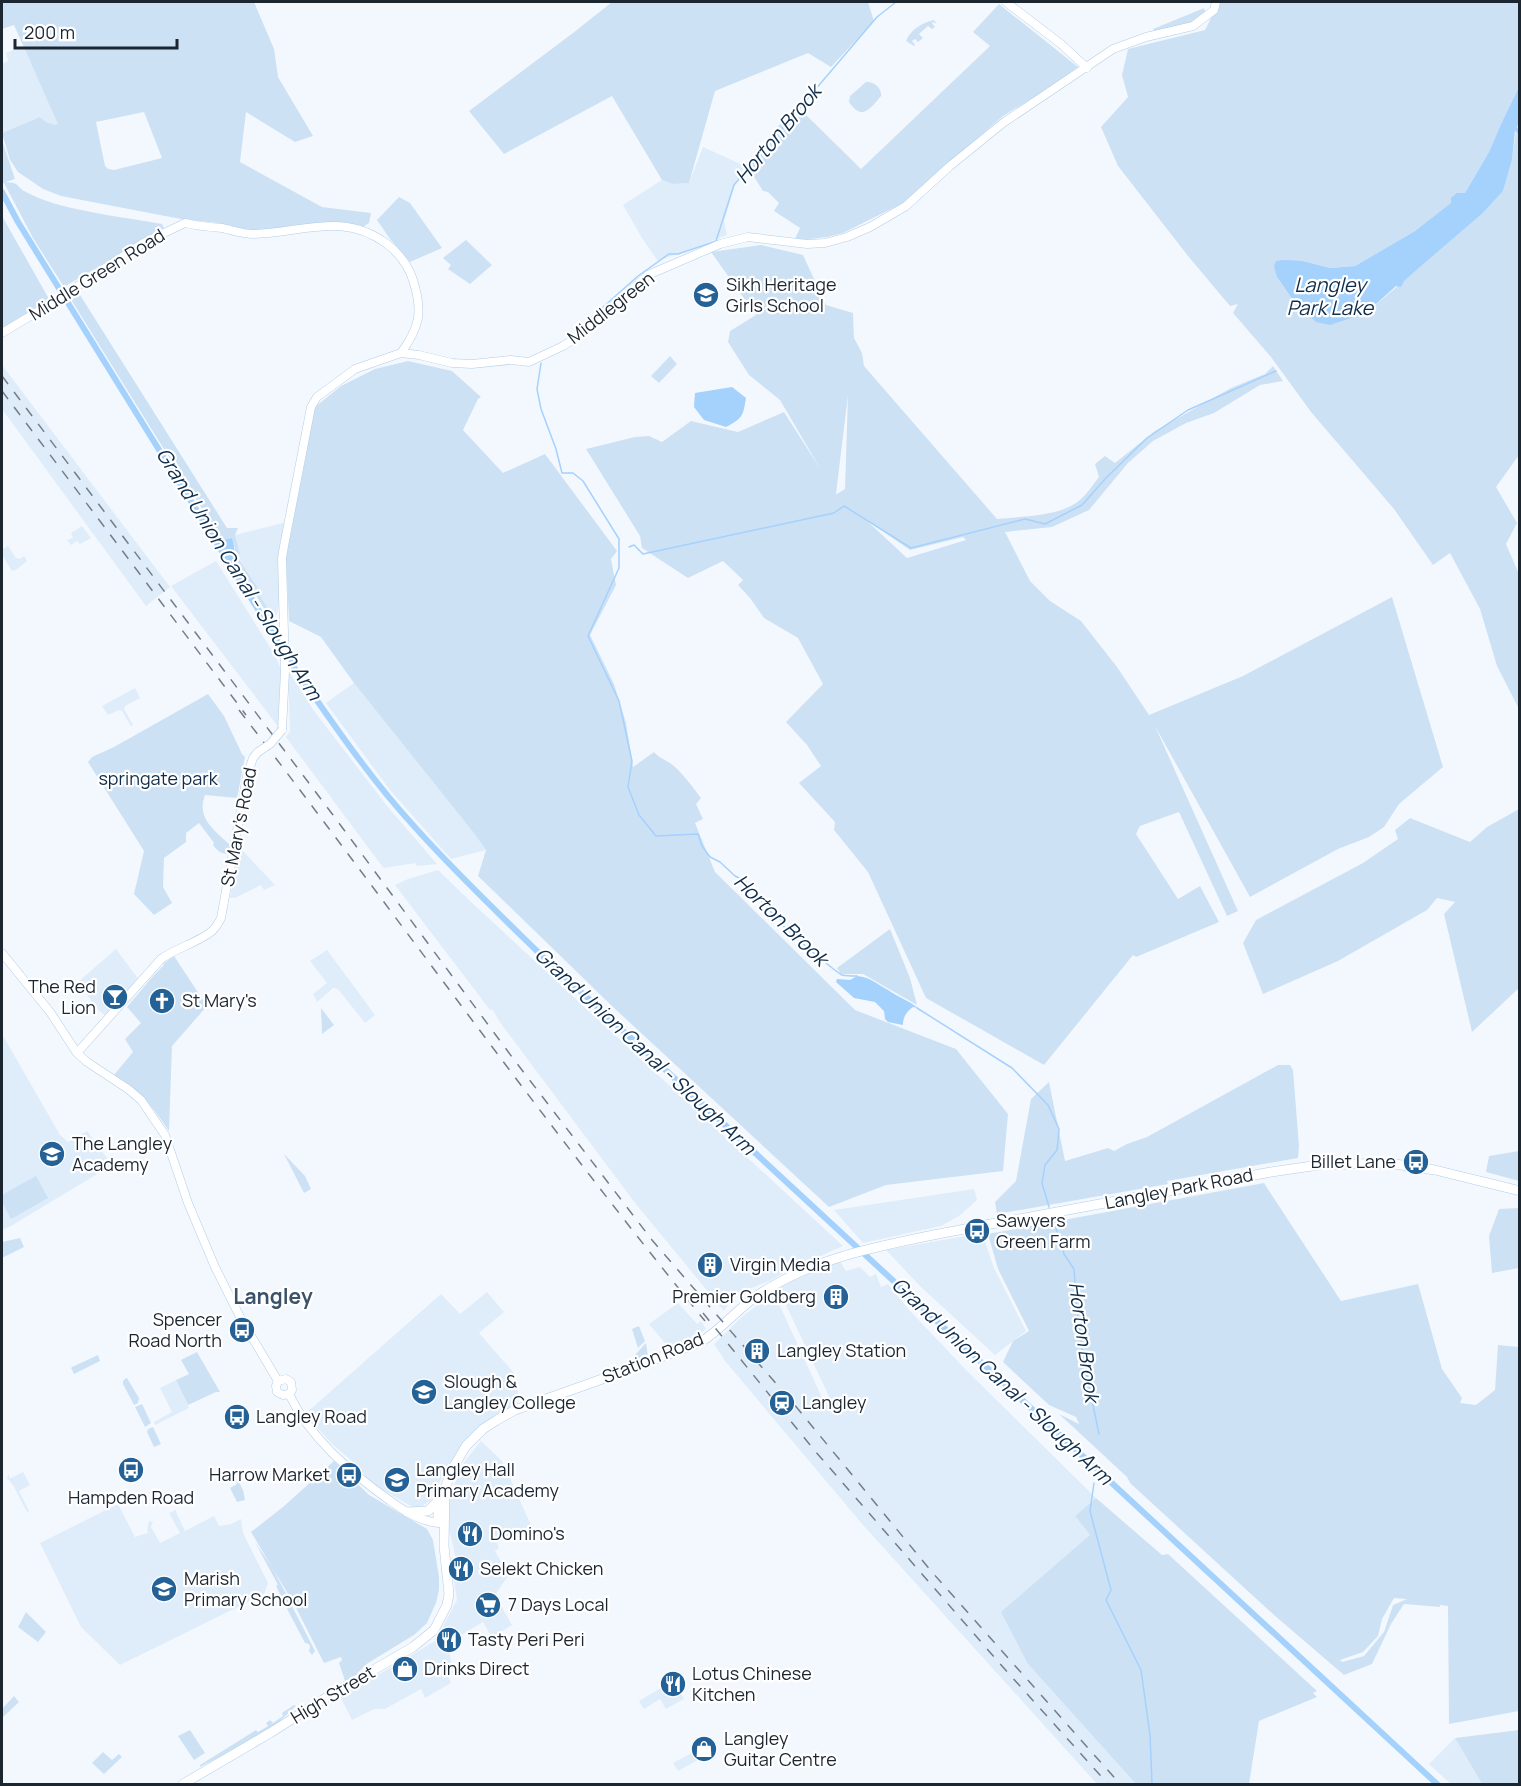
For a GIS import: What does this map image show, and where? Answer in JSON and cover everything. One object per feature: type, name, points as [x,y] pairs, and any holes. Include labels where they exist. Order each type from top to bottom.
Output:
[{"type":"main road","name":"Langley Park Road","points":[[843,1256],[984,1224],[1318,1165],[1354,1163],[1399,1165],[1435,1170],[1520,1191]]},
{"type":"main road","name":"Station Road","points":[[440,1520],[445,1488],[466,1446],[483,1429],[504,1415],[701,1342],[760,1293],[790,1276],[843,1256]]},
{"type":"main road","points":[[406,1512],[428,1511],[438,1501],[445,1488]]},
{"type":"main road","points":[[438,1501],[440,1520]]},
{"type":"main road","name":"High Street","points":[[186,1784],[412,1647],[434,1630],[447,1605],[449,1594],[441,1553],[440,1520]]},
{"type":"street","points":[[1006,2],[1061,44],[1087,68]]},
{"type":"street","name":"Middlegreen","points":[[401,353],[452,363],[472,364],[511,360],[529,362],[579,336],[648,275],[720,244],[748,237],[807,244],[825,243],[847,237],[870,227],[906,206],[1003,123],[1113,49],[1146,37],[1193,26],[1214,10],[1216,2]]},
{"type":"street","name":"Middle Green Road","points":[[2,333],[142,243],[185,223],[251,234],[321,225],[342,225],[375,236],[404,260],[411,272],[417,293],[419,320],[415,333],[401,353]]},
{"type":"street","name":"St Mary's Road","points":[[77,1053],[161,959],[177,948],[206,935],[213,930],[221,918],[247,776],[253,758],[282,730],[285,671],[282,558],[311,407],[324,392],[355,369],[401,353]]},
{"type":"street","points":[[2,953],[50,1012],[77,1053],[141,1100],[165,1135],[188,1203],[215,1267],[240,1317],[278,1381],[286,1379],[291,1382],[292,1390],[289,1394],[295,1407],[309,1426],[360,1480],[406,1512],[440,1520]]},
{"type":"shaded area","points":[[23,46],[59,124],[50,124],[40,117],[2,133],[2,64],[8,61],[6,53]]},
{"type":"shaded area","points":[[703,147],[745,166],[735,184],[724,221],[727,235],[658,261],[623,205],[662,180],[673,184],[689,183]]},
{"type":"shaded area","points":[[2,365],[170,587],[146,606],[2,409]]},
{"type":"shaded area","points":[[287,522],[284,537],[280,541],[281,597],[276,616],[273,617],[237,555],[235,535]]},
{"type":"shaded area","points":[[82,526],[91,538],[80,544],[77,541],[71,545],[67,540],[73,538],[71,533]]},
{"type":"shaded area","points":[[8,546],[16,558],[20,559],[24,556],[27,561],[12,571],[2,555],[2,550]]},
{"type":"shaded area","points":[[216,561],[276,657],[282,672],[280,729],[171,586]]},
{"type":"shaded area","points":[[288,670],[314,711],[387,806],[437,864],[417,866],[415,863],[384,868],[382,866],[286,737],[290,731]]},
{"type":"shaded area","points":[[354,683],[486,850],[451,859],[390,790],[326,703]]},
{"type":"shaded area","points":[[135,688],[140,698],[125,706],[124,709],[133,725],[131,726],[122,711],[108,715],[102,706]]},
{"type":"shaded area","points":[[241,849],[275,885],[264,890],[261,885],[235,898],[230,898],[236,863]]},
{"type":"shaded area","points":[[438,870],[843,1246],[734,1295],[724,1311],[635,1203],[493,1010],[490,1010],[395,885]]},
{"type":"shaded area","points":[[116,949],[139,980],[105,1015],[98,1010],[78,982]]},
{"type":"shaded area","points":[[327,950],[375,1015],[365,1023],[338,989],[333,988],[317,1002],[313,994],[327,983],[310,961]]},
{"type":"shaded area","name":"The Langley Academy","points":[[2,1034],[60,1135],[68,1142],[87,1131],[112,1165],[2,1230]]},
{"type":"shaded area","points":[[974,1189],[977,1200],[959,1216],[941,1226],[863,1243],[834,1210]]},
{"type":"shaded area","points":[[982,1233],[994,1268],[1026,1331],[995,1355],[921,1287],[886,1250]]},
{"type":"shaded area","points":[[839,1260],[846,1271],[860,1267],[870,1277],[876,1274],[881,1287],[888,1284],[909,1310],[967,1371],[1096,1498],[1075,1516],[1090,1535],[1028,1664],[1136,1784],[1097,1784],[863,1525],[725,1361],[714,1344],[744,1315],[774,1293],[823,1400],[833,1410],[833,1405],[778,1288]]},
{"type":"shaded area","name":"Slough & Langley College","points":[[487,1292],[504,1312],[479,1333],[514,1373],[518,1391],[517,1403],[520,1405],[466,1443],[447,1467],[431,1500],[420,1508],[414,1508],[373,1484],[305,1414],[441,1294],[460,1314]]},
{"type":"shaded area","points":[[678,1303],[697,1324],[701,1321],[706,1329],[684,1346],[670,1349],[649,1324]]},
{"type":"shaded area","points":[[176,1380],[189,1408],[155,1425],[154,1422],[172,1412],[160,1388]]},
{"type":"shaded area","points":[[481,1441],[502,1461],[531,1525],[497,1543],[499,1548],[495,1551],[507,1572],[510,1573],[495,1595],[512,1625],[492,1637],[483,1622],[448,1643],[453,1673],[448,1676],[451,1683],[425,1698],[421,1689],[385,1709],[374,1709],[352,1720],[339,1694],[376,1676],[435,1641],[457,1600],[452,1567],[456,1559],[448,1530],[447,1500],[465,1461]]},
{"type":"shaded area","points":[[23,1472],[30,1485],[19,1491],[29,1511],[27,1512],[7,1478],[9,1474],[11,1478]]},
{"type":"shaded area","name":"Marish Primary School","points":[[118,1504],[135,1537],[148,1533],[149,1521],[153,1522],[151,1527],[160,1543],[180,1533],[169,1513],[176,1510],[185,1531],[214,1516],[219,1526],[241,1519],[243,1533],[268,1583],[264,1594],[120,1665],[81,1627],[40,1543]]},
{"type":"shaded area","points":[[674,1680],[684,1699],[666,1709],[660,1699],[644,1709],[639,1701]]},
{"type":"shaded area","points":[[1455,1738],[1482,1784],[1451,1784],[1429,1764]]},
{"type":"shaded area","points":[[709,1744],[714,1751],[678,1771],[673,1763]]},
{"type":"green space","points":[[2,2],[254,2],[274,49],[278,77],[313,136],[295,142],[246,112],[240,162],[322,207],[371,213],[369,223],[363,227],[339,222],[264,232],[250,231],[219,223],[186,220],[61,196],[43,189],[18,172],[10,160],[2,133],[40,117],[48,123],[58,124],[14,25],[2,29]],"holes":[[[144,112],[162,158],[114,170],[108,169],[105,166],[96,122]]]},
{"type":"green space","points":[[612,2],[868,2],[874,21],[831,67],[808,53],[715,91],[689,183],[673,184],[662,180],[612,96],[504,154],[469,111]]},
{"type":"green space","points":[[1219,2],[1519,2],[1519,87],[1489,152],[1465,193],[1415,231],[1355,266],[1330,268],[1303,261],[1277,277],[1295,303],[1316,322],[1366,313],[1483,213],[1503,191],[1512,160],[1516,130],[1519,134],[1519,455],[1496,487],[1517,523],[1506,544],[1519,574],[1519,709],[1497,666],[1480,609],[1450,553],[1433,565],[1394,509],[1311,412],[1271,357],[1233,313],[1238,304],[1230,306],[1118,166],[1101,127],[1128,97],[1122,75],[1128,49],[1205,30]]},
{"type":"green space","points":[[999,4],[1078,67],[1003,116],[898,207],[843,233],[794,241],[800,228],[774,211],[779,203],[768,192],[763,191],[745,166],[796,105],[861,169],[990,46],[973,32]]},
{"type":"green space","points":[[1204,8],[1206,14],[1199,20],[1156,34],[1153,29]]},
{"type":"green space","points":[[934,20],[937,24],[932,23],[935,27],[932,29],[928,26],[919,34],[923,38],[918,42],[915,39],[912,41],[914,46],[906,41],[917,27]]},
{"type":"green space","points":[[866,82],[877,86],[881,96],[869,109],[862,112],[849,102],[850,96]]},
{"type":"green space","points":[[2,140],[15,179],[6,182],[16,184],[29,194],[56,204],[162,224],[164,228],[64,287],[2,183]]},
{"type":"green space","points":[[399,197],[410,203],[442,248],[410,262],[390,239],[377,220]]},
{"type":"green space","points":[[2,216],[49,299],[47,304],[2,330]]},
{"type":"green space","points":[[466,240],[492,265],[470,284],[448,269],[451,265],[443,258]]},
{"type":"green space","points":[[761,245],[803,255],[826,305],[853,313],[854,338],[862,353],[864,366],[997,519],[1041,515],[1073,505],[1084,497],[1099,477],[1095,464],[1105,456],[1115,463],[1155,431],[1231,388],[1265,374],[1273,366],[1283,381],[1260,385],[1214,413],[1186,423],[1153,441],[1128,463],[1089,510],[1052,527],[1005,532],[1030,581],[1050,601],[1081,621],[1117,667],[1149,715],[1243,676],[1392,597],[1443,767],[1399,804],[1384,827],[1369,837],[1338,849],[1250,897],[1155,726],[1238,911],[1227,916],[1179,812],[1140,826],[1136,834],[1178,899],[1200,886],[1219,922],[1136,957],[1133,955],[1044,1065],[926,998],[868,872],[834,830],[835,822],[799,783],[821,766],[807,745],[786,722],[823,684],[798,638],[764,618],[738,585],[743,580],[723,561],[688,578],[642,548],[640,536],[586,449],[635,437],[649,436],[662,442],[691,421],[738,432],[784,412],[821,470],[780,400],[749,375],[728,342],[730,331],[756,315],[711,252]],"holes":[[[848,395],[845,489],[836,494]],[[865,519],[910,550],[963,537],[966,540],[907,558]]]},
{"type":"green space","points":[[80,295],[227,528],[238,528],[235,535],[240,554],[237,556],[258,588],[256,589],[273,617],[280,635],[234,559],[235,549],[232,538],[222,540],[70,298]]},
{"type":"green space","points":[[670,356],[677,364],[659,383],[651,376]]},
{"type":"green space","points":[[408,361],[452,371],[481,397],[463,430],[503,473],[545,454],[617,551],[611,559],[616,585],[590,635],[614,684],[626,723],[633,767],[654,752],[683,775],[701,798],[696,804],[703,819],[695,823],[715,872],[855,1010],[956,1049],[1008,1114],[1003,1171],[886,1185],[829,1207],[613,1007],[478,876],[486,850],[473,832],[354,683],[321,637],[289,621],[286,557],[315,407],[341,386],[375,369]]},
{"type":"green space","name":"springate park","points":[[208,694],[224,716],[245,757],[237,798],[205,795],[203,803],[205,817],[213,829],[231,846],[230,854],[222,853],[213,845],[214,843],[199,823],[186,833],[186,842],[164,858],[163,887],[172,903],[154,915],[134,894],[144,851],[88,762],[92,757]]},
{"type":"green space","points":[[1519,809],[1519,988],[1472,1032],[1444,914],[1455,902],[1437,898],[1427,910],[1338,961],[1263,994],[1243,943],[1256,920],[1363,863],[1398,839],[1395,830],[1410,818],[1470,842],[1487,827]]},
{"type":"green space","points":[[890,929],[910,978],[917,1005],[863,974],[841,974],[837,968]]},
{"type":"green space","points":[[174,956],[207,1006],[172,1046],[169,1131],[145,1100],[132,1087],[114,1075],[133,1052],[125,1039],[141,1023],[127,1007],[163,964]]},
{"type":"green space","points":[[321,1008],[334,1025],[322,1034]]},
{"type":"green space","points":[[1278,1065],[1290,1065],[1293,1070],[1298,1158],[997,1214],[995,1202],[1016,1181],[1031,1099],[1049,1082],[1065,1161],[1108,1148],[1114,1151],[1147,1137]]},
{"type":"green space","points":[[1519,1151],[1519,1181],[1486,1172],[1489,1156]]},
{"type":"green space","points":[[284,1154],[305,1176],[311,1189],[304,1193]]},
{"type":"green space","points":[[36,1176],[48,1198],[11,1219],[2,1202],[2,1195]]},
{"type":"green space","points":[[1264,1183],[1341,1301],[1418,1284],[1442,1369],[1462,1398],[1460,1403],[1476,1405],[1495,1390],[1498,1345],[1519,1347],[1519,1711],[1449,1724],[1448,1606],[1404,1604],[1391,1624],[1372,1664],[1344,1675],[1274,1615],[1130,1483],[1127,1477],[1059,1414],[1079,1424],[1076,1417],[1049,1405],[1003,1362],[1013,1341],[1029,1331],[998,1269],[988,1234]],"holes":[[[1394,1598],[1407,1599],[1393,1605],[1384,1632],[1364,1656],[1342,1662],[1340,1660],[1363,1652],[1378,1636],[1382,1619]]]},
{"type":"green space","points":[[1519,1208],[1519,1268],[1492,1273],[1489,1236],[1499,1209]]},
{"type":"green space","points":[[20,1238],[24,1247],[2,1258],[2,1242]]},
{"type":"green space","points":[[639,1326],[645,1341],[638,1348],[632,1329]]},
{"type":"green space","points":[[646,1343],[648,1356],[634,1362],[633,1357]]},
{"type":"green space","points":[[197,1352],[220,1392],[188,1405],[176,1380],[189,1374],[181,1360]]},
{"type":"green space","points":[[98,1355],[100,1361],[74,1374],[72,1367]]},
{"type":"green space","points":[[126,1378],[139,1398],[138,1403],[134,1405],[123,1384]]},
{"type":"green space","points":[[142,1404],[151,1423],[145,1427],[135,1407]]},
{"type":"green space","points":[[153,1427],[161,1444],[154,1447],[147,1432]]},
{"type":"green space","points":[[334,1461],[369,1495],[427,1529],[433,1540],[439,1577],[436,1603],[427,1623],[414,1635],[368,1663],[346,1684],[339,1663],[342,1660],[341,1657],[324,1663],[294,1604],[251,1532],[283,1507]]},
{"type":"green space","points":[[236,1481],[243,1490],[245,1500],[237,1502],[230,1488],[237,1484]]},
{"type":"green space","points":[[1096,1498],[1162,1555],[1168,1554],[1317,1691],[1313,1693],[1317,1697],[1259,1721],[1249,1784],[1136,1784],[1028,1664],[1001,1612],[1090,1535],[1075,1516]]},
{"type":"green space","points":[[255,1542],[272,1567],[292,1605],[284,1602],[276,1586],[278,1585]]},
{"type":"green space","points":[[285,1605],[292,1606],[315,1651],[312,1655],[309,1651],[309,1644],[305,1643]]},
{"type":"green space","points":[[26,1612],[46,1632],[38,1642],[18,1627]]},
{"type":"green space","points":[[14,1696],[19,1702],[2,1718],[2,1709]]},
{"type":"green space","points":[[294,1705],[296,1706],[268,1732],[200,1767],[256,1730],[258,1732],[268,1726],[266,1723],[270,1720],[273,1723]]},
{"type":"green space","points":[[190,1730],[205,1753],[194,1760],[178,1736]]},
{"type":"green space","points":[[1519,1730],[1519,1784],[1482,1784],[1455,1738]]},
{"type":"green space","points":[[103,1752],[112,1760],[119,1754],[122,1757],[104,1774],[92,1763]]},
{"type":"water","name":"Langley Park Lake","points":[[1519,87],[1517,127],[1519,134],[1515,131],[1512,160],[1503,191],[1483,213],[1404,281],[1401,287],[1396,286],[1366,313],[1330,325],[1316,322],[1295,303],[1277,277],[1274,266],[1276,261],[1303,261],[1330,268],[1355,266],[1415,231],[1451,203],[1451,198],[1457,193],[1465,193],[1489,152]]},
{"type":"water","points":[[732,387],[746,398],[743,413],[739,419],[726,427],[704,420],[694,407],[695,393]]},
{"type":"water","points":[[214,537],[222,540],[232,538],[236,574]]},
{"type":"water","points":[[857,976],[873,981],[918,1008],[913,1007],[908,1011],[903,1025],[888,1022],[884,1011],[875,1002],[854,998],[836,982],[837,979],[850,980]]},
{"type":"waterway","name":"Horton Brook","points":[[584,324],[638,276],[669,254],[678,254],[716,241],[734,185],[877,17],[896,2]]},
{"type":"waterway","name":"Grand Union Canal - Slough Arm","points":[[2,192],[18,222],[295,669],[366,769],[413,825],[538,952],[1437,1784]]},
{"type":"waterway","name":"Horton Brook","points":[[541,363],[537,389],[541,409],[562,473],[573,473],[583,481],[619,539],[619,568],[588,636],[619,701],[632,761],[628,787],[639,815],[656,836],[698,834],[702,846],[710,857],[745,881],[791,934],[842,975],[857,976]]},
{"type":"waterway","points":[[629,547],[634,545],[643,554],[834,513],[844,506],[911,548],[1025,519],[1045,524],[1082,505],[1147,438],[1188,410],[1276,371]]},
{"type":"waterway","name":"Horton Brook","points":[[917,1008],[1012,1068],[1048,1105],[1059,1129],[1057,1150],[1045,1165],[1042,1183],[1049,1207]]},
{"type":"waterway","name":"Horton Brook","points":[[1053,1219],[1064,1254],[1074,1269],[1077,1311],[1086,1372],[1099,1434]]},
{"type":"waterway","name":"Horton Brook","points":[[1094,1483],[1090,1511],[1111,1590],[1106,1600],[1141,1670],[1150,1735],[1152,1784]]},
{"type":"railway","points":[[2,376],[512,1057],[652,1240],[798,1409],[931,1571],[1120,1784]]},
{"type":"railway","points":[[2,391],[246,715]]},
{"type":"railway","points":[[239,710],[527,1094],[705,1321]]},
{"type":"railway","points":[[703,1313],[815,1451],[1108,1784]]},
{"type":"place","name":"Sikh Heritage Girls School","points":[[706,295]]},
{"type":"place","name":"The Red Lion","points":[[115,997]]},
{"type":"place","name":"St Mary's","points":[[162,1001]]},
{"type":"place","name":"The Langley Academy","points":[[52,1154]]},
{"type":"place","name":"Billet Lane","points":[[1416,1162]]},
{"type":"place","name":"Sawyers Green Farm","points":[[977,1231]]},
{"type":"place","name":"Virgin Media","points":[[710,1265]]},
{"type":"place","name":"Premier Goldberg","points":[[836,1297]]},
{"type":"place","name":"Spencer Road North","points":[[242,1330]]},
{"type":"place","name":"Langley Station","points":[[757,1351]]},
{"type":"place","name":"Slough & Langley College","points":[[424,1392]]},
{"type":"place","name":"Langley","points":[[782,1403]]},
{"type":"place","name":"Langley Road","points":[[237,1417]]},
{"type":"place","name":"Hampden Road","points":[[131,1470]]},
{"type":"place","name":"Harrow Market","points":[[349,1475]]},
{"type":"place","name":"Langley Hall Primary Academy","points":[[397,1480]]},
{"type":"place","name":"Domino's","points":[[470,1534]]},
{"type":"place","name":"Selekt Chicken","points":[[461,1569]]},
{"type":"place","name":"Marish Primary School","points":[[164,1589]]},
{"type":"place","name":"7 Days Local","points":[[488,1605]]},
{"type":"place","name":"Tasty Peri Peri","points":[[449,1640]]},
{"type":"place","name":"Drinks Direct","points":[[405,1669]]},
{"type":"place","name":"Lotus Chinese Kitchen","points":[[673,1684]]},
{"type":"place","name":"Langley Guitar Centre","points":[[704,1749]]},
{"type":"district","name":"Langley","points":[[273,1297]]}]
